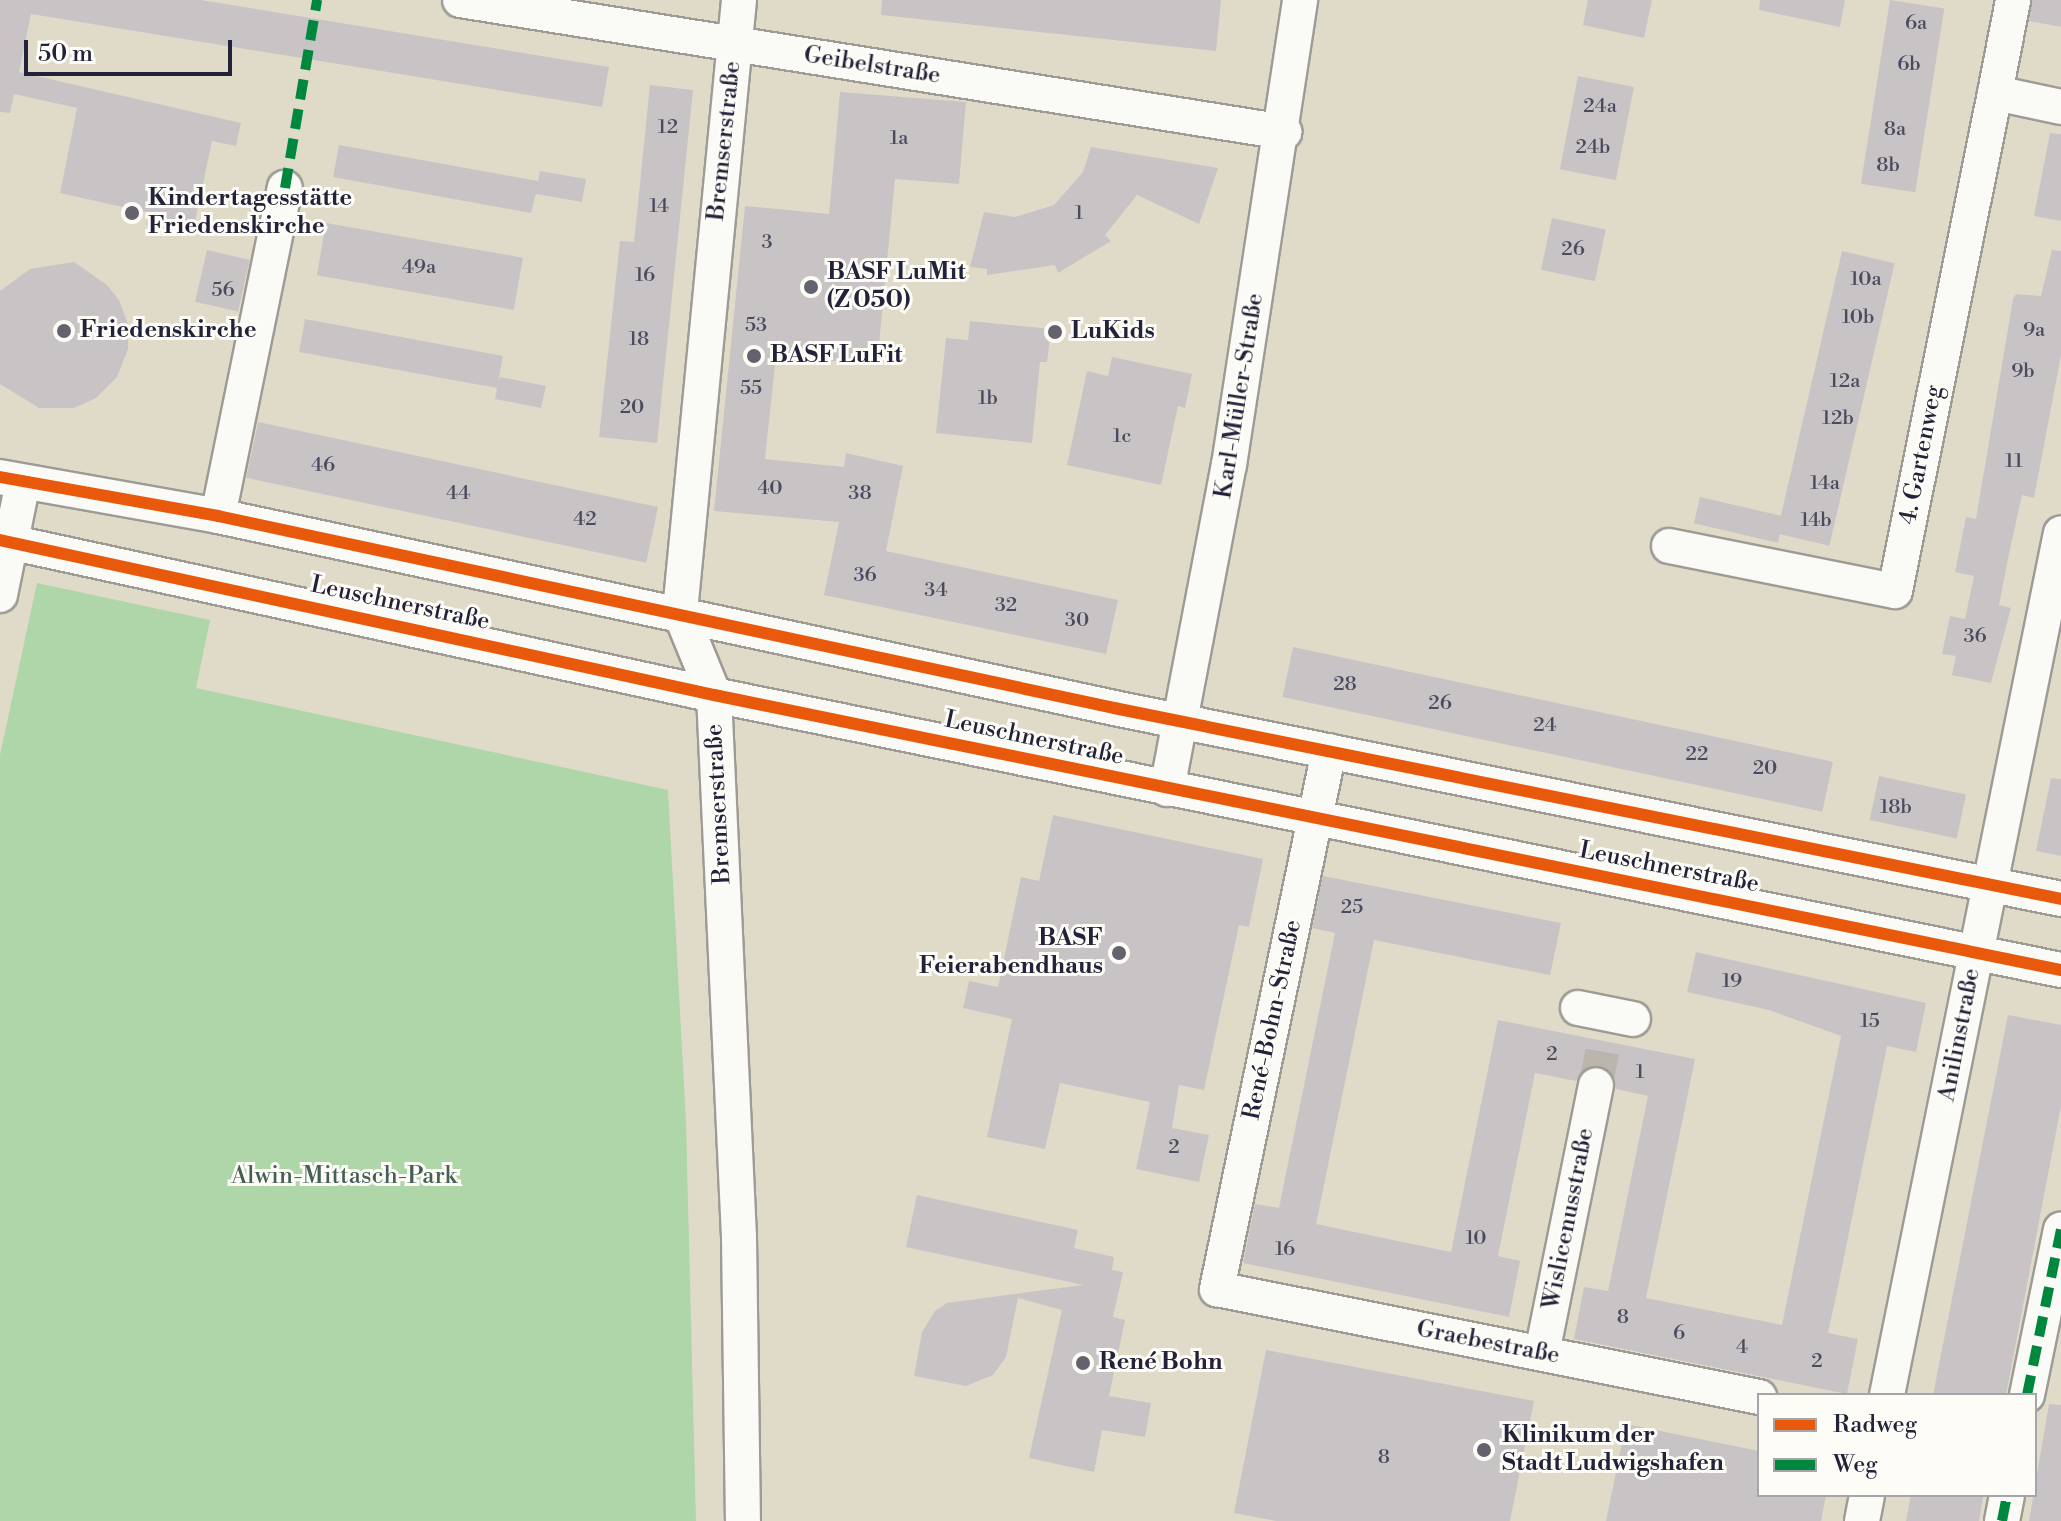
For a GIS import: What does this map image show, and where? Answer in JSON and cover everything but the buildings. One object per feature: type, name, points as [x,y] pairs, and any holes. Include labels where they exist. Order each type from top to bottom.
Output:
[{"type":"street","name":"Geibelstraße","points":[[460,0],[1284,132]]},
{"type":"street","name":"Bremserstraße","points":[[739,0],[680,612],[714,695],[739,1237],[743,1521]]},
{"type":"street","name":"Karl-Müller-Straße","points":[[1167,789],[1284,132],[1300,0]]},
{"type":"street","name":"4. Gartenweg","points":[[1669,546],[1895,591],[2013,0]]},
{"type":"street","points":[[1995,93],[2061,107]]},
{"type":"street","points":[[218,516],[285,188]]},
{"type":"street","points":[[0,595],[11,480]]},
{"type":"street","name":"Leuschnerstraße","points":[[11,480],[218,516],[1181,721],[2061,899]]},
{"type":"street","name":"Anilinstraße","points":[[1887,1393],[2061,533]]},
{"type":"street","name":"Leuschnerstraße","points":[[5,541],[714,695],[2061,970]]},
{"type":"street","name":"René-Bohn-Straße","points":[[1217,1289],[1329,751]]},
{"type":"street","name":"Wislicenusstraße","points":[[1542,1353],[1596,1085]]},
{"type":"street","points":[[2027,1393],[2061,1229]]},
{"type":"street","name":"Graebestraße","points":[[1217,1289],[1757,1397]]},
{"type":"street","points":[[1862,1521],[1867,1497]]},
{"type":"street","points":[[2002,1521],[2007,1497]]},
{"type":"green space","name":"Alwin-Mittasch-Park","points":[[37,583],[210,620],[196,688],[668,790],[686,1122],[696,1521],[0,1521],[0,755]]},
{"type":"tunnel","points":[[1596,1085],[1604,1041]]},
{"type":"marked path","points":[[285,188],[317,0]]},
{"type":"marked path","points":[[2027,1393],[2061,1229]]},
{"type":"marked path","points":[[2002,1521],[2007,1497]]},
{"type":"cycle path","points":[[0,477],[218,516],[1114,708],[2061,899]]},
{"type":"cycle path","points":[[0,540],[714,695],[2061,970]]},
{"type":"place","name":"Kindertagesstätte Friedenskirche","points":[[132,213]]},
{"type":"place","name":"BASF LuMit (Z 050)","points":[[811,287]]},
{"type":"place","name":"Friedenskirche","points":[[64,331]]},
{"type":"place","name":"LuKids","points":[[1055,332]]},
{"type":"place","name":"BASF LuFit","points":[[754,356]]},
{"type":"place","name":"BASF Feierabendhaus","points":[[1119,953]]},
{"type":"place","name":"René Bohn","points":[[1083,1363]]},
{"type":"place","name":"Klinikum der Stadt Ludwigshafen","points":[[1484,1450]]}]
